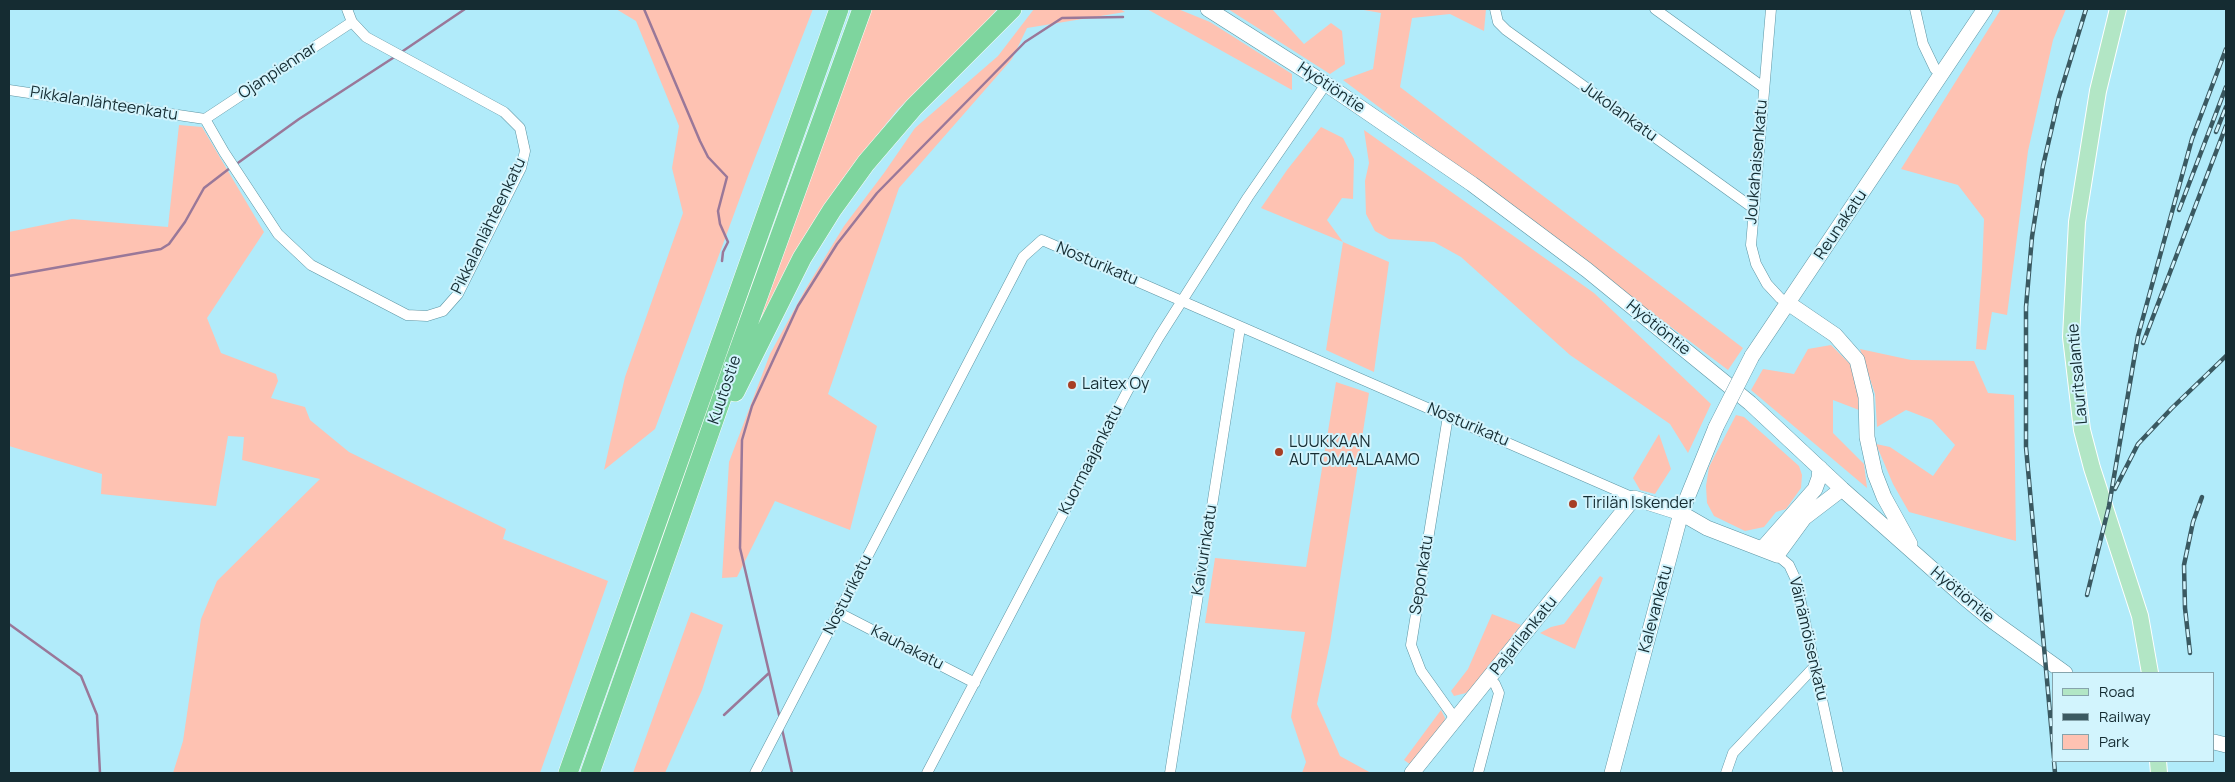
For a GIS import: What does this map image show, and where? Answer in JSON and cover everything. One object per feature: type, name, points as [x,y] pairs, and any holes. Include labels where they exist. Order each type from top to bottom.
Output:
[{"type":"highway","points":[[756,242],[831,9]]},
{"type":"highway","name":"Kuutostie","points":[[568,773],[839,9]]},
{"type":"highway","name":"Kuutostie","points":[[590,773],[733,366],[862,9]]},
{"type":"highway","points":[[638,638],[713,442],[746,369],[802,258],[832,210],[884,142],[914,107],[1012,9]]},
{"type":"main road","name":"Hyötiöntie","points":[[1206,9],[1326,84],[1472,184],[1587,270],[1750,403],[1842,489],[1994,622],[2064,672]]},
{"type":"main road","name":"Reunakatu","points":[[1706,447],[1752,356],[1985,9]]},
{"type":"main road","name":"Lauritsalantie","points":[[2118,9],[2098,91],[2077,222],[2071,337],[2082,430],[2092,468],[2140,616],[2150,672]]},
{"type":"main road","points":[[1788,303],[1834,335],[1857,360],[1866,397],[1867,437],[1875,474],[1884,498],[1917,556]]},
{"type":"main road","name":"Kalevankatu","points":[[1612,773],[1682,513],[1706,447]]},
{"type":"main road","points":[[1762,549],[1815,490],[1820,468]]},
{"type":"main road","points":[[1777,555],[1804,518],[1842,489]]},
{"type":"main road","name":"Nosturikatu","points":[[1634,498],[1682,513]]},
{"type":"main road","name":"Pajarilankatu","points":[[1412,773],[1490,679],[1634,498]]},
{"type":"main road","name":"Väinämöisenkatu","points":[[1682,513],[1707,528],[1777,555]]},
{"type":"street","name":"Pikkalanlähteenkatu","points":[[9,90],[204,119],[278,234],[310,265],[408,316],[427,316],[443,311],[458,294],[521,168],[525,151],[520,128],[504,112],[366,37],[352,22],[347,9]]},
{"type":"street","name":"Jukolankatu","points":[[1495,9],[1498,22],[1506,30],[1753,208]]},
{"type":"street","points":[[1655,9],[1763,87]]},
{"type":"street","name":"Joukahaisenkatu","points":[[1770,9],[1751,245],[1756,264],[1772,292],[1788,303]]},
{"type":"street","points":[[1915,9],[1923,44],[1935,69],[1942,74]]},
{"type":"street","name":"Ojanpiennar","points":[[204,119],[352,22]]},
{"type":"street","name":"Kuormaajankatu","points":[[927,773],[1128,390],[1248,196],[1326,84]]},
{"type":"street","name":"Nosturikatu","points":[[755,773],[1023,257],[1042,240],[1183,300],[1240,328],[1448,416],[1634,498]]},
{"type":"street","name":"Kaivurinkatu","points":[[1170,773],[1240,328]]},
{"type":"street","name":"Seponkatu","points":[[1448,416],[1410,645],[1421,671],[1451,713],[1455,722]]},
{"type":"street","name":"Väinämöisenkatu","points":[[1777,555],[1789,565],[1796,580],[1838,773]]},
{"type":"street","name":"Kauhakatu","points":[[839,613],[975,683]]},
{"type":"street","points":[[1726,773],[1733,753],[1814,666]]},
{"type":"street","points":[[1478,773],[1499,693],[1495,684],[1490,679]]},
{"type":"green space","points":[[616,9],[813,9],[748,176],[655,429],[604,470],[625,377],[683,213],[672,168],[679,126],[636,21]]},
{"type":"green space","points":[[870,9],[997,9],[983,26],[897,110],[841,181],[805,239],[756,328]]},
{"type":"green space","points":[[1034,9],[1120,9],[1125,12],[1027,28],[1012,59],[899,188],[828,394],[877,426],[850,530],[775,501],[737,577],[722,578],[729,462],[770,354],[805,290],[844,226],[915,128],[998,56]]},
{"type":"green space","points":[[1147,9],[1178,9],[1210,22],[1292,74],[1292,90]]},
{"type":"green space","points":[[1228,9],[1272,9],[1304,44],[1331,23],[1342,31],[1345,64],[1330,74]]},
{"type":"green space","points":[[1358,9],[1486,9],[1484,31],[1450,14],[1412,18],[1400,87],[1743,348],[1728,370],[1343,80],[1373,69],[1381,13]]},
{"type":"green space","points":[[2001,9],[2066,9],[2053,40],[2028,151],[2007,315],[1992,312],[1986,350],[1976,349],[1984,219],[1958,185],[1901,169]]},
{"type":"green space","points":[[179,125],[202,127],[264,232],[207,318],[221,353],[276,374],[278,381],[271,398],[305,407],[310,420],[349,452],[506,529],[503,539],[608,581],[540,773],[173,773],[183,741],[201,619],[217,581],[320,479],[242,460],[244,437],[228,436],[216,506],[101,494],[102,474],[9,446],[9,232],[72,219],[168,227]]},
{"type":"green space","points":[[1321,127],[1343,138],[1354,159],[1353,199],[1342,198],[1327,220],[1343,242],[1261,208],[1287,170]]},
{"type":"green space","points":[[1364,130],[1594,293],[1711,404],[1688,453],[1670,424],[1570,355],[1461,257],[1434,242],[1389,239],[1375,231],[1366,214],[1365,181],[1369,163]]},
{"type":"green space","points":[[1343,242],[1389,262],[1374,372],[1326,350]]},
{"type":"green space","points":[[1831,345],[1850,364],[1859,382],[1859,410],[1833,400],[1833,433],[1864,464],[1867,488],[1751,390],[1763,369],[1794,374],[1808,349]]},
{"type":"green space","points":[[1860,349],[1911,360],[1974,361],[1988,393],[2014,395],[2016,541],[1909,512],[1893,484],[1876,444],[1890,447],[1933,476],[1955,445],[1932,420],[1906,410],[1877,427],[1875,394]]},
{"type":"green space","points":[[1336,382],[1369,393],[1330,643],[1317,704],[1340,756],[1371,773],[1302,773],[1306,762],[1291,717],[1305,632],[1205,623],[1215,558],[1306,567]]},
{"type":"green space","points":[[1736,415],[1744,417],[1799,466],[1802,475],[1801,488],[1786,509],[1776,512],[1764,527],[1745,531],[1714,516],[1707,503],[1706,486],[1709,467]]},
{"type":"green space","points":[[1659,434],[1671,469],[1655,494],[1640,490],[1633,478]]},
{"type":"green space","points":[[1600,576],[1603,578],[1575,649],[1540,633],[1551,627],[1564,624]]},
{"type":"green space","points":[[691,612],[723,625],[702,690],[665,773],[633,773]]},
{"type":"green space","points":[[1492,614],[1521,625],[1475,684],[1466,693],[1454,696],[1451,691],[1468,669]]},
{"type":"green space","points":[[1441,710],[1445,718],[1443,726],[1411,765],[1404,760]]},
{"type":"waterway","points":[[400,53],[465,9]]},
{"type":"waterway","points":[[644,9],[700,141],[708,157],[727,177],[718,211],[720,224],[728,242],[723,252],[722,261]]},
{"type":"waterway","points":[[780,719],[740,548],[742,440],[752,406],[798,306],[837,244],[877,193],[1025,42],[1062,18],[1123,17]]},
{"type":"waterway","points":[[235,165],[299,119],[396,56]]},
{"type":"waterway","points":[[9,276],[161,249],[169,244],[185,222],[204,188],[230,168]]},
{"type":"waterway","points":[[9,624],[81,676],[97,715],[100,773]]},
{"type":"waterway","points":[[724,715],[769,673]]},
{"type":"waterway","points":[[782,729],[792,773]]},
{"type":"railway","points":[[2052,736],[2026,447],[2026,307],[2032,237],[2043,166],[2059,97],[2086,9]]},
{"type":"railway","points":[[2087,595],[2109,506],[2138,336],[2192,139],[2226,49]]},
{"type":"railway","points":[[2179,210],[2226,87]]},
{"type":"railway","points":[[2216,132],[2226,107]]},
{"type":"railway","points":[[2143,343],[2226,126]]},
{"type":"railway","points":[[2115,489],[2138,444],[2226,356]]},
{"type":"railway","points":[[2190,653],[2185,608],[2184,565],[2193,522],[2202,497]]},
{"type":"railway","points":[[2054,762],[2055,773]]},
{"type":"place","name":"Laitex Oy","points":[[1072,385]]},
{"type":"place","name":"LUUKKAAN AUTOMAALAAMO","points":[[1279,452]]},
{"type":"place","name":"Tirilän Iskender","points":[[1573,504]]}]
